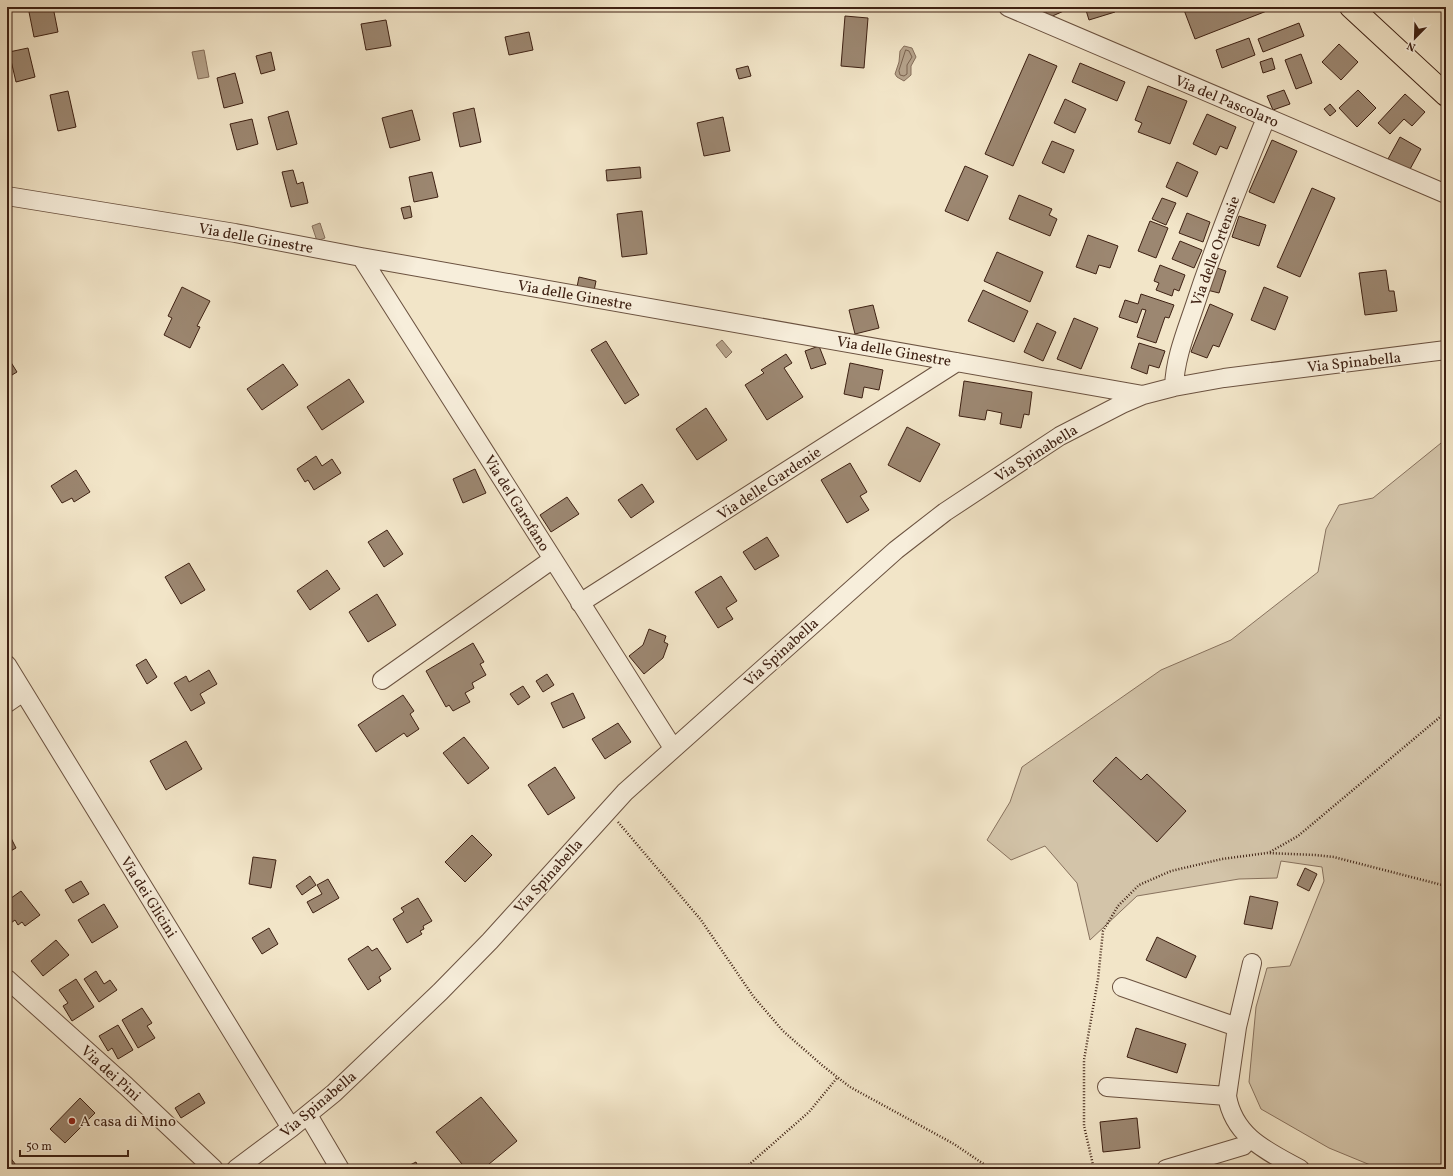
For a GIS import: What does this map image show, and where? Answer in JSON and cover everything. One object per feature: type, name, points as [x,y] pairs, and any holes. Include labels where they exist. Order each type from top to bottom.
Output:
[{"type":"main road","points":[[1351,7],[1446,95]]},
{"type":"street","name":"Via del Pascolaro","points":[[1008,7],[1446,194]]},
{"type":"street","name":"Via delle Ortensie","points":[[1174,387],[1178,354],[1204,276],[1266,118]]},
{"type":"street","name":"Via delle Ginestre","points":[[7,196],[235,233],[361,257],[1143,395]]},
{"type":"street","name":"Via del Garofano","points":[[361,257],[673,748]]},
{"type":"street","name":"Via Spinabella","points":[[236,1169],[308,1115],[342,1086],[464,969],[608,810],[673,748],[896,550],[927,525],[1060,436],[1122,404],[1143,395],[1174,387],[1269,371],[1446,350]]},
{"type":"street","name":"Via delle Gardenie","points":[[580,603],[957,362]]},
{"type":"street","points":[[382,680],[552,559]]},
{"type":"street","name":"Via dei Glicini","points":[[7,665],[291,1128]]},
{"type":"street","points":[[7,704],[23,692]]},
{"type":"street","points":[[1252,963],[1237,1027],[1227,1096],[1228,1105],[1237,1124],[1249,1139],[1300,1169]]},
{"type":"street","name":"Via dei Pini","points":[[7,979],[126,1086],[214,1169]]},
{"type":"street","points":[[1122,987],[1237,1027]]},
{"type":"street","points":[[1107,1087],[1227,1096]]},
{"type":"street","points":[[308,1115],[340,1169]]},
{"type":"street","points":[[1166,1169],[1244,1146],[1249,1139]]},
{"type":"path","points":[[1267,853],[1298,836],[1446,712]]},
{"type":"path","points":[[608,810],[701,920],[763,1010],[791,1038],[838,1078],[865,1096],[954,1144],[991,1169]]},
{"type":"path","points":[[1094,1169],[1086,1144],[1084,1126],[1083,1073],[1098,979],[1103,932],[1118,906],[1139,885],[1171,871],[1222,859],[1267,853],[1334,857],[1446,886]]},
{"type":"path","points":[[744,1169],[809,1112],[838,1078]]},
{"type":"shaded area","points":[[1446,439],[1446,1169],[1380,1169],[1329,1148],[1261,1109],[1249,1082],[1256,1007],[1267,968],[1290,966],[1324,881],[1322,867],[1281,861],[1277,878],[1239,879],[1137,896],[1090,940],[1077,883],[1045,846],[1011,860],[987,840],[1010,802],[1022,767],[1161,670],[1231,640],[1318,572],[1326,529],[1339,505],[1373,498]]},
{"type":"water","points":[[904,46],[912,48],[916,57],[911,66],[911,75],[904,81],[895,74],[899,62],[900,51]]},
{"type":"water","points":[[204,50],[209,77],[198,79],[192,52]]},
{"type":"water","points":[[320,223],[325,238],[317,241],[312,226]]},
{"type":"water","points":[[722,340],[732,352],[726,358],[716,345]]},
{"type":"building","points":[[28,7],[53,7],[58,32],[34,37]]},
{"type":"building","points":[[1044,7],[1064,7],[1066,10],[1048,18]]},
{"type":"building","points":[[1085,7],[1113,7],[1115,12],[1089,20]]},
{"type":"building","points":[[1191,7],[1277,7],[1195,39],[1184,10]]},
{"type":"building","points":[[845,16],[868,18],[864,68],[841,66]]},
{"type":"building","points":[[386,20],[391,46],[366,50],[361,24]]},
{"type":"building","points":[[1299,23],[1304,36],[1263,52],[1258,39]]},
{"type":"building","points":[[529,32],[533,50],[509,55],[505,37]]},
{"type":"building","points":[[1249,38],[1255,55],[1222,68],[1216,50]]},
{"type":"building","points":[[1339,44],[1358,62],[1341,80],[1322,62]]},
{"type":"building","points":[[28,48],[35,77],[16,82],[9,52]]},
{"type":"building","points":[[271,52],[275,70],[261,74],[256,56]]},
{"type":"building","points":[[1029,54],[1057,66],[1013,166],[985,154]]},
{"type":"building","points":[[1301,54],[1312,83],[1296,89],[1285,60]]},
{"type":"building","points":[[1272,58],[1275,69],[1263,73],[1260,62]]},
{"type":"building","points":[[1080,63],[1125,82],[1117,101],[1072,82]]},
{"type":"building","points":[[748,66],[751,76],[739,79],[736,69]]},
{"type":"building","points":[[235,73],[243,103],[224,108],[217,78]]},
{"type":"building","points":[[1148,86],[1187,101],[1170,144],[1138,132],[1142,123],[1135,120]]},
{"type":"building","points":[[1284,90],[1290,104],[1273,110],[1267,96]]},
{"type":"building","points":[[1358,90],[1376,108],[1357,127],[1339,108]]},
{"type":"building","points":[[68,91],[76,127],[58,131],[50,95]]},
{"type":"building","points":[[1405,94],[1425,112],[1412,126],[1404,119],[1390,134],[1378,123]]},
{"type":"building","points":[[1065,99],[1086,109],[1075,133],[1054,123]]},
{"type":"building","points":[[1330,104],[1336,111],[1330,116],[1324,109]]},
{"type":"building","points":[[474,108],[481,142],[460,147],[453,113]]},
{"type":"building","points":[[412,110],[420,140],[390,148],[382,118]]},
{"type":"building","points":[[288,111],[297,144],[277,150],[268,117]]},
{"type":"building","points":[[1207,114],[1236,127],[1227,149],[1220,146],[1216,155],[1193,144]]},
{"type":"building","points":[[723,117],[730,151],[704,156],[697,123]]},
{"type":"building","points":[[252,119],[258,144],[237,150],[230,124]]},
{"type":"building","points":[[1400,137],[1421,149],[1409,171],[1388,159]]},
{"type":"building","points":[[1272,140],[1297,151],[1274,203],[1249,192]]},
{"type":"building","points":[[1052,141],[1074,150],[1064,173],[1042,163]]},
{"type":"building","points":[[1177,162],[1198,172],[1187,197],[1166,187]]},
{"type":"building","points":[[965,166],[988,176],[968,221],[945,211]]},
{"type":"building","points":[[640,167],[641,178],[607,181],[606,170]]},
{"type":"building","points":[[293,170],[297,184],[303,182],[308,203],[291,207],[282,172]]},
{"type":"building","points":[[432,172],[438,197],[414,202],[409,177]]},
{"type":"building","points":[[1312,188],[1335,198],[1300,277],[1277,267]]},
{"type":"building","points":[[1019,195],[1052,209],[1049,215],[1057,219],[1050,236],[1009,219]]},
{"type":"building","points":[[1162,198],[1176,203],[1166,225],[1152,219]]},
{"type":"building","points":[[410,206],[412,217],[404,219],[401,208]]},
{"type":"building","points":[[642,211],[647,254],[622,257],[617,214]]},
{"type":"building","points":[[1187,213],[1210,222],[1203,242],[1179,233]]},
{"type":"building","points":[[1239,216],[1266,225],[1259,246],[1232,237]]},
{"type":"building","points":[[1150,221],[1168,228],[1156,258],[1138,251]]},
{"type":"building","points":[[1088,235],[1118,246],[1110,268],[1099,265],[1096,274],[1076,267]]},
{"type":"building","points":[[1180,241],[1202,250],[1194,268],[1172,259]]},
{"type":"building","points":[[997,252],[1043,272],[1030,302],[984,281]]},
{"type":"building","points":[[1160,265],[1185,275],[1179,291],[1174,289],[1172,296],[1156,290],[1159,283],[1154,281]]},
{"type":"building","points":[[1214,267],[1226,271],[1219,293],[1207,290]]},
{"type":"building","points":[[1386,270],[1389,291],[1394,291],[1397,311],[1365,315],[1359,273]]},
{"type":"building","points":[[579,277],[596,281],[594,291],[577,287]]},
{"type":"building","points":[[182,287],[210,301],[197,326],[200,327],[190,348],[164,335],[172,318],[168,316]]},
{"type":"building","points":[[1264,287],[1288,297],[1275,330],[1251,320]]},
{"type":"building","points":[[983,290],[1028,311],[1014,342],[968,321]]},
{"type":"building","points":[[1141,294],[1174,305],[1169,318],[1165,317],[1156,343],[1137,337],[1146,310],[1142,309],[1137,323],[1119,317],[1125,300],[1138,304]]},
{"type":"building","points":[[1210,304],[1233,314],[1219,347],[1213,345],[1207,358],[1191,352]]},
{"type":"building","points":[[873,305],[879,328],[855,334],[849,310]]},
{"type":"building","points":[[1074,318],[1098,328],[1081,369],[1057,359]]},
{"type":"building","points":[[1037,323],[1056,332],[1043,361],[1024,352]]},
{"type":"building","points":[[606,341],[639,395],[625,404],[591,350]]},
{"type":"building","points":[[1139,343],[1165,351],[1159,368],[1149,365],[1147,374],[1131,368]]},
{"type":"building","points":[[819,346],[826,364],[811,369],[805,351]]},
{"type":"building","points":[[786,354],[792,363],[784,368],[803,397],[767,420],[745,385],[764,373],[761,370]]},
{"type":"building","points":[[7,356],[17,372],[7,378]]},
{"type":"building","points":[[850,363],[883,370],[879,390],[864,387],[862,398],[844,394]]},
{"type":"building","points":[[283,364],[298,385],[262,410],[247,389]]},
{"type":"building","points":[[349,379],[364,402],[322,430],[307,407]]},
{"type":"building","points":[[964,381],[1032,392],[1029,415],[1024,414],[1021,428],[1000,424],[1002,413],[987,410],[985,420],[959,416]]},
{"type":"building","points":[[706,408],[727,440],[697,460],[676,429]]},
{"type":"building","points":[[907,427],[940,444],[920,482],[888,465]]},
{"type":"building","points":[[316,456],[322,466],[332,459],[341,473],[314,490],[308,480],[305,482],[297,469]]},
{"type":"building","points":[[850,463],[867,492],[860,496],[869,510],[847,523],[821,480]]},
{"type":"building","points":[[475,469],[486,493],[463,503],[453,479]]},
{"type":"building","points":[[76,470],[90,492],[74,502],[72,498],[62,503],[51,486]]},
{"type":"building","points":[[642,484],[654,502],[631,518],[618,500]]},
{"type":"building","points":[[567,497],[579,514],[551,532],[540,515]]},
{"type":"building","points":[[387,530],[403,554],[384,567],[368,542]]},
{"type":"building","points":[[767,537],[779,556],[755,570],[743,552]]},
{"type":"building","points":[[189,563],[205,590],[181,604],[165,577]]},
{"type":"building","points":[[327,570],[340,589],[310,610],[297,591]]},
{"type":"building","points":[[721,576],[737,601],[726,608],[733,619],[718,628],[695,592]]},
{"type":"building","points":[[377,594],[396,625],[368,642],[349,612]]},
{"type":"building","points":[[649,629],[666,636],[664,642],[668,644],[663,658],[644,674],[629,656],[643,645]]},
{"type":"building","points":[[473,643],[484,662],[480,664],[486,675],[472,683],[474,688],[465,693],[470,702],[453,711],[449,705],[446,707],[426,671]]},
{"type":"building","points":[[146,659],[157,677],[147,684],[136,665]]},
{"type":"building","points":[[209,670],[217,684],[200,694],[205,703],[191,711],[174,683],[186,676],[189,682]]},
{"type":"building","points":[[547,674],[554,685],[543,692],[536,681]]},
{"type":"building","points":[[523,686],[530,697],[518,705],[510,694]]},
{"type":"building","points":[[573,693],[585,718],[563,728],[551,703]]},
{"type":"building","points":[[403,695],[414,711],[410,714],[419,729],[407,737],[404,733],[376,752],[358,725]]},
{"type":"building","points":[[618,723],[631,742],[605,759],[592,739]]},
{"type":"building","points":[[464,737],[489,768],[468,784],[443,753]]},
{"type":"building","points":[[186,741],[202,769],[166,790],[150,761]]},
{"type":"building","points":[[1116,757],[1141,780],[1147,774],[1186,811],[1157,842],[1093,781]]},
{"type":"building","points":[[555,767],[575,798],[548,815],[528,785]]},
{"type":"building","points":[[472,835],[492,855],[465,882],[445,862]]},
{"type":"building","points":[[10,836],[16,848],[7,853],[7,837]]},
{"type":"building","points":[[253,857],[276,860],[271,888],[249,884]]},
{"type":"building","points":[[1305,868],[1317,874],[1309,891],[1297,885]]},
{"type":"building","points":[[310,876],[316,885],[302,895],[296,886]]},
{"type":"building","points":[[328,879],[339,898],[313,913],[307,902],[322,894],[317,885]]},
{"type":"building","points":[[81,881],[89,894],[73,903],[65,890]]},
{"type":"building","points":[[21,891],[40,915],[25,926],[22,922],[18,925],[15,920],[7,926],[7,901]]},
{"type":"building","points":[[1250,896],[1278,902],[1272,929],[1244,924]]},
{"type":"building","points":[[418,898],[432,921],[423,926],[424,929],[420,931],[422,934],[407,943],[393,919],[404,912],[401,908]]},
{"type":"building","points":[[104,904],[118,927],[92,943],[78,920]]},
{"type":"building","points":[[269,928],[278,944],[262,954],[252,938]]},
{"type":"building","points":[[1157,937],[1196,956],[1186,978],[1146,960]]},
{"type":"building","points":[[56,940],[69,955],[43,976],[31,961]]},
{"type":"building","points":[[368,946],[372,951],[377,948],[391,969],[379,977],[381,981],[368,990],[348,959]]},
{"type":"building","points":[[96,971],[104,984],[110,980],[117,990],[99,1002],[84,979]]},
{"type":"building","points":[[76,979],[94,1007],[72,1021],[63,1006],[68,1003],[59,990]]},
{"type":"building","points":[[142,1008],[152,1023],[147,1026],[155,1038],[138,1048],[122,1020]]},
{"type":"building","points":[[118,1025],[133,1050],[118,1059],[112,1048],[108,1051],[99,1036]]},
{"type":"building","points":[[1136,1028],[1186,1044],[1177,1073],[1127,1057]]},
{"type":"building","points":[[199,1093],[205,1103],[181,1118],[175,1108]]},
{"type":"building","points":[[481,1097],[517,1141],[483,1169],[466,1169],[436,1132]]},
{"type":"building","name":"A casa di Mino","points":[[80,1098],[95,1113],[65,1143],[50,1129]]},
{"type":"building","points":[[1137,1118],[1140,1148],[1103,1152],[1100,1122]]},
{"type":"building","points":[[9,1156],[19,1169],[7,1169],[7,1158]]},
{"type":"building","points":[[416,1162],[419,1169],[402,1169]]},
{"type":"place","name":"A casa di Mino","points":[[72,1121]]}]
